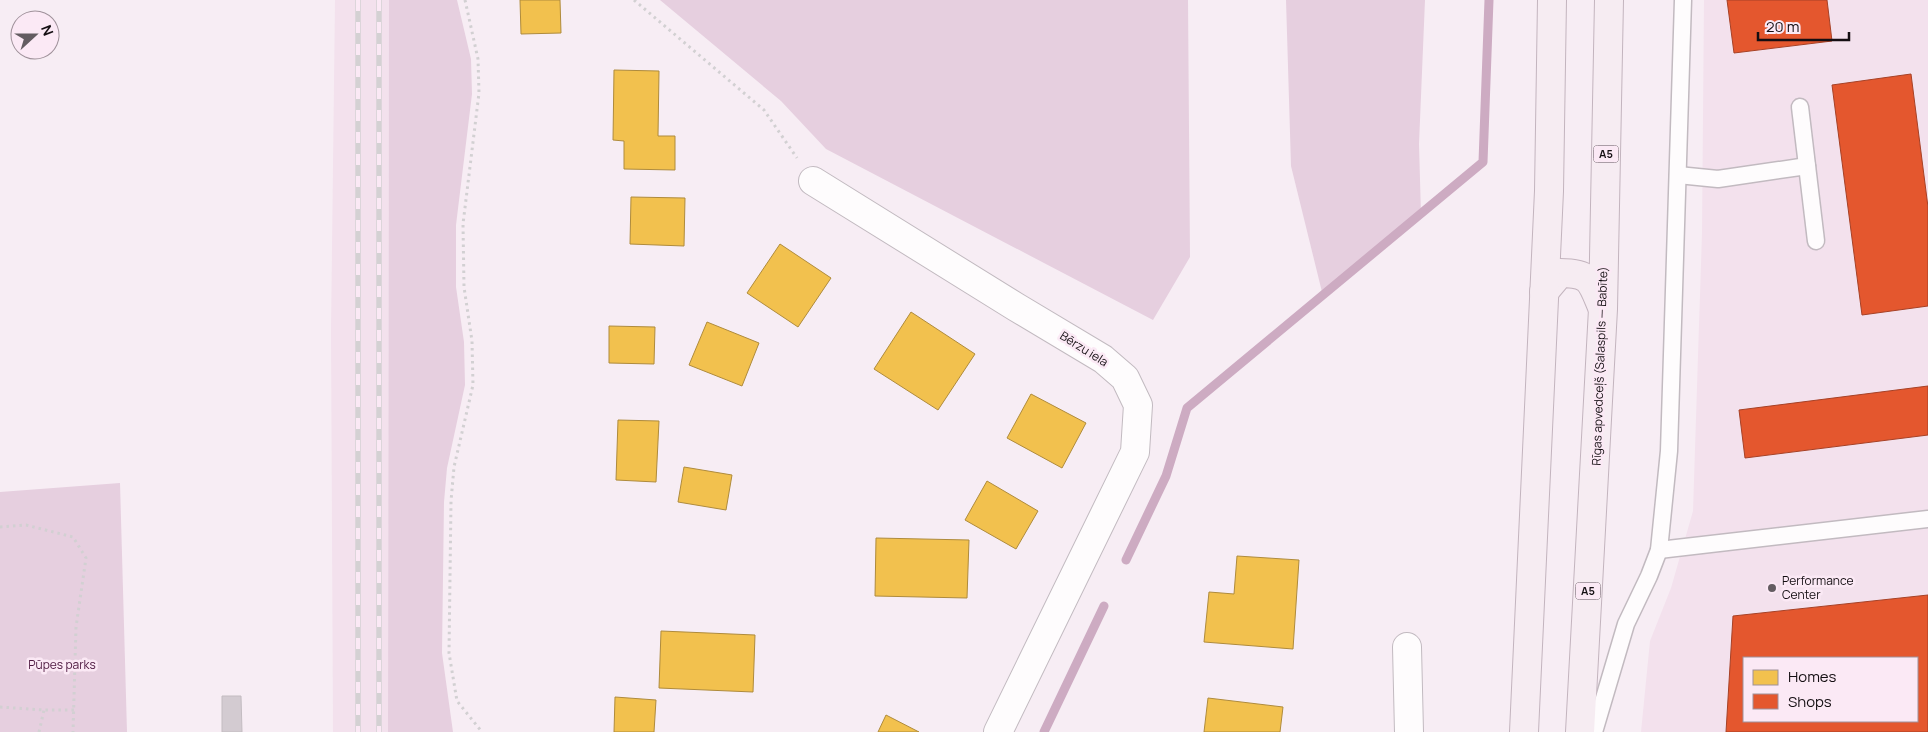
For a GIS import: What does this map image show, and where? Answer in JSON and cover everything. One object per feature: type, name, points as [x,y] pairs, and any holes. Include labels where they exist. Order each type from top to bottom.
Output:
[{"type":"highway","points":[[1524,732],[1549,192],[1552,0]]},
{"type":"highway","name":"Rīgas apvedceļš (Salaspils — Babīte)","points":[[1580,732],[1603,309],[1609,0]]},
{"type":"highway","points":[[1544,292],[1560,273],[1577,273],[1592,282],[1603,309]]},
{"type":"street","name":"Bērzu iela","points":[[813,181],[1103,359],[1125,378],[1138,405],[1135,452],[998,732]]},
{"type":"street","points":[[1407,647],[1409,732]]},
{"type":"lane","points":[[1594,732],[1626,624],[1659,550],[1669,451],[1683,0]]},
{"type":"lane","points":[[1800,108],[1816,241]]},
{"type":"lane","points":[[1678,175],[1718,179],[1807,166]]},
{"type":"lane","points":[[1659,550],[1928,520]]},
{"type":"path","points":[[465,0],[478,58],[479,93],[463,224],[464,287],[472,341],[472,385],[454,467],[451,501],[449,653],[457,702],[482,732]]},
{"type":"path","points":[[634,0],[764,110],[813,181]]},
{"type":"path","points":[[0,527],[26,525],[73,537],[86,558],[76,627],[73,732]]},
{"type":"path","points":[[0,707],[75,710]]},
{"type":"path","points":[[39,732],[44,710]]},
{"type":"shaded area","points":[[335,0],[389,0],[388,732],[333,732],[331,331]]},
{"type":"shaded area","points":[[1704,0],[1928,0],[1928,732],[1641,732],[1650,641],[1671,588],[1693,511],[1702,233]]},
{"type":"green space","points":[[389,0],[457,0],[471,59],[472,94],[456,225],[456,287],[464,342],[465,385],[447,468],[444,502],[442,653],[453,732],[388,732]]},
{"type":"green space","points":[[660,0],[1188,0],[1190,257],[1153,320],[826,149],[781,101]]},
{"type":"green space","points":[[1286,0],[1425,0],[1419,144],[1421,215],[1323,296],[1291,166]]},
{"type":"green space","name":"Pūpes parks","points":[[120,483],[127,732],[0,732],[0,492]]},
{"type":"building: Homes","points":[[520,0],[560,0],[561,33],[521,34]]},
{"type":"building: Homes","points":[[614,70],[659,71],[658,136],[675,136],[675,170],[624,169],[624,141],[613,140]]},
{"type":"building: Homes","points":[[631,197],[685,198],[684,246],[630,244]]},
{"type":"building: Homes","points":[[780,244],[831,278],[798,327],[747,293]]},
{"type":"building: Homes","points":[[911,312],[975,354],[938,410],[874,369]]},
{"type":"building: Homes","points":[[707,322],[759,343],[742,386],[689,365]]},
{"type":"building: Homes","points":[[609,326],[655,327],[654,364],[609,363]]},
{"type":"building: Homes","points":[[1031,394],[1086,423],[1062,468],[1007,438]]},
{"type":"building: Homes","points":[[618,420],[659,421],[656,482],[616,480]]},
{"type":"building: Homes","points":[[684,467],[732,475],[726,510],[678,502]]},
{"type":"building: Homes","points":[[987,481],[1038,511],[1016,549],[965,520]]},
{"type":"building: Homes","points":[[876,538],[969,540],[967,598],[875,596]]},
{"type":"building: Homes","points":[[1237,556],[1299,560],[1293,649],[1204,642],[1209,592],[1234,594]]},
{"type":"building: Homes","points":[[661,631],[755,635],[753,692],[659,688]]},
{"type":"building: Homes","points":[[615,697],[656,700],[654,732],[614,732]]},
{"type":"building: Homes","points":[[1208,698],[1283,707],[1280,732],[1204,732]]},
{"type":"building: Homes","points":[[886,715],[919,732],[878,732]]},
{"type":"building: Shops","points":[[1727,0],[1827,0],[1832,41],[1734,53]]},
{"type":"building: Shops","points":[[1911,74],[1928,207],[1928,306],[1862,315],[1832,85]]},
{"type":"building: Shops","points":[[1928,386],[1928,435],[1745,458],[1739,410]]},
{"type":"building: Shops","points":[[1928,595],[1928,732],[1726,732],[1733,616]]},
{"type":"building: Other","points":[[222,696],[241,696],[242,732],[222,732]]},
{"type":"waterway","points":[[1126,560],[1166,476],[1187,408],[1483,162],[1489,0]]},
{"type":"waterway","points":[[1044,732],[1104,606]]},
{"type":"railway","points":[[358,0],[358,732]]},
{"type":"railway","points":[[379,0],[379,732]]},
{"type":"place","name":"Performance Center","points":[[1772,588]]}]
